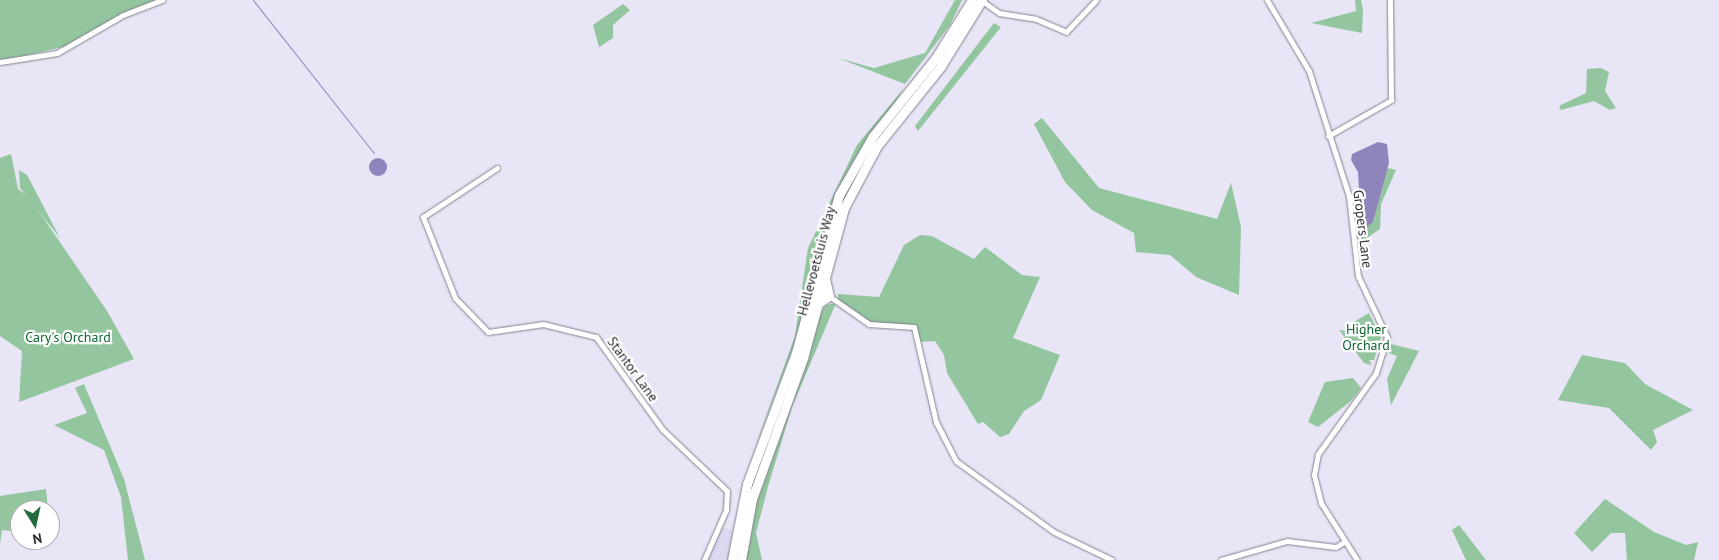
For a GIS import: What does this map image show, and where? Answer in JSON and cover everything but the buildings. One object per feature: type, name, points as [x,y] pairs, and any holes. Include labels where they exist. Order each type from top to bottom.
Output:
[{"type":"highway","name":"Hellevoetsluis Way","points":[[741,560],[752,499],[803,358],[825,268],[844,208],[863,170],[953,48],[979,0]]},
{"type":"highway","name":"Hellevoetsluis Way","points":[[732,560],[748,484],[796,353],[840,195],[870,141],[936,59],[979,0]]},
{"type":"highway","points":[[817,304],[830,296],[825,268]]},
{"type":"street","points":[[0,62],[57,53],[123,15],[162,0]]},
{"type":"street","points":[[979,0],[998,13],[1036,19],[1066,32],[1096,0]]},
{"type":"street","name":"Gropers Lane","points":[[1267,0],[1299,48],[1349,196],[1358,276],[1388,346],[1365,394],[1318,454],[1316,492],[1344,542],[1357,560]]},
{"type":"street","points":[[1328,136],[1391,100],[1390,0]]},
{"type":"street","name":"Stantor Lane","points":[[497,168],[423,218],[455,298],[488,332],[543,324],[596,337],[662,429],[727,491],[726,510],[704,560]]},
{"type":"street","points":[[830,296],[869,324],[914,327],[936,422],[956,460],[1054,532],[1112,560]]},
{"type":"street","points":[[1221,560],[1287,541],[1336,547],[1344,542]]},
{"type":"shaded area","points":[[1378,142],[1387,144],[1389,163],[1373,222],[1361,232],[1358,172],[1351,160],[1352,154]]},
{"type":"shaded area","points":[[378,158],[384,161],[387,167],[384,173],[378,176],[372,173],[369,167],[372,161]]},
{"type":"shaded area","points":[[721,527],[733,530],[728,560],[706,560]]},
{"type":"green space","points":[[0,0],[156,0],[130,10],[68,46],[0,61]]},
{"type":"green space","points":[[955,0],[962,0],[950,25],[905,84],[838,58],[874,68],[925,53]]},
{"type":"green space","points":[[1355,0],[1361,0],[1363,10],[1362,33],[1311,23],[1356,11]]},
{"type":"green space","points":[[623,4],[630,10],[613,25],[613,38],[599,47],[593,25]]},
{"type":"green space","points":[[994,23],[1001,27],[918,131],[915,126]]},
{"type":"green space","points":[[1601,68],[1609,72],[1605,91],[1616,108],[1610,110],[1594,101],[1561,110],[1559,106],[1586,93],[1587,69]]},
{"type":"green space","points":[[904,88],[874,134],[824,233],[805,317],[753,452],[795,336],[808,248],[857,145]]},
{"type":"green space","points":[[1042,118],[1099,188],[1217,219],[1231,183],[1241,227],[1239,295],[1196,277],[1170,255],[1136,252],[1134,233],[1092,210],[1065,182],[1034,124]]},
{"type":"green space","name":"Cary's Orchard","points":[[11,154],[18,189],[29,197],[107,311],[134,359],[19,402],[22,351],[0,336],[0,158]]},
{"type":"green space","points":[[1388,168],[1396,170],[1381,204],[1380,229],[1361,242],[1361,232],[1374,220],[1377,194]]},
{"type":"green space","points":[[19,170],[27,175],[60,238],[20,188]]},
{"type":"green space","points":[[920,235],[932,236],[974,259],[985,247],[1022,275],[1040,277],[1013,338],[1060,355],[1041,400],[1024,411],[1009,434],[1000,437],[983,422],[978,424],[947,373],[944,355],[935,341],[918,342],[915,325],[870,322],[838,300],[838,294],[879,297],[904,245]]},
{"type":"green space","points":[[836,303],[792,407],[768,487],[756,533],[762,560],[746,560],[757,500],[819,315],[826,305]]},
{"type":"green space","name":"Higher Orchard","points":[[1369,313],[1381,338],[1374,360],[1369,360],[1372,365],[1364,363],[1339,330],[1351,331],[1350,324]]},
{"type":"green space","points":[[1391,344],[1419,351],[1391,405],[1387,379],[1397,356],[1388,353]]},
{"type":"green space","points":[[1582,355],[1625,363],[1645,384],[1693,410],[1653,430],[1657,442],[1651,450],[1609,408],[1558,400]]},
{"type":"green space","points":[[1353,378],[1361,388],[1352,400],[1318,427],[1308,422],[1325,382]]},
{"type":"green space","points":[[84,384],[124,479],[145,560],[128,560],[121,497],[104,450],[54,425],[87,413],[75,388]]},
{"type":"green space","points":[[46,489],[47,500],[10,500],[10,531],[2,530],[0,544],[0,496]]},
{"type":"green space","points":[[1605,499],[1654,532],[1686,545],[1698,542],[1694,560],[1627,560],[1625,533],[1611,533],[1592,552],[1574,533]]},
{"type":"green space","points":[[1459,525],[1486,560],[1466,560],[1452,530]]},
{"type":"waterway","points":[[253,0],[374,153]]}]
